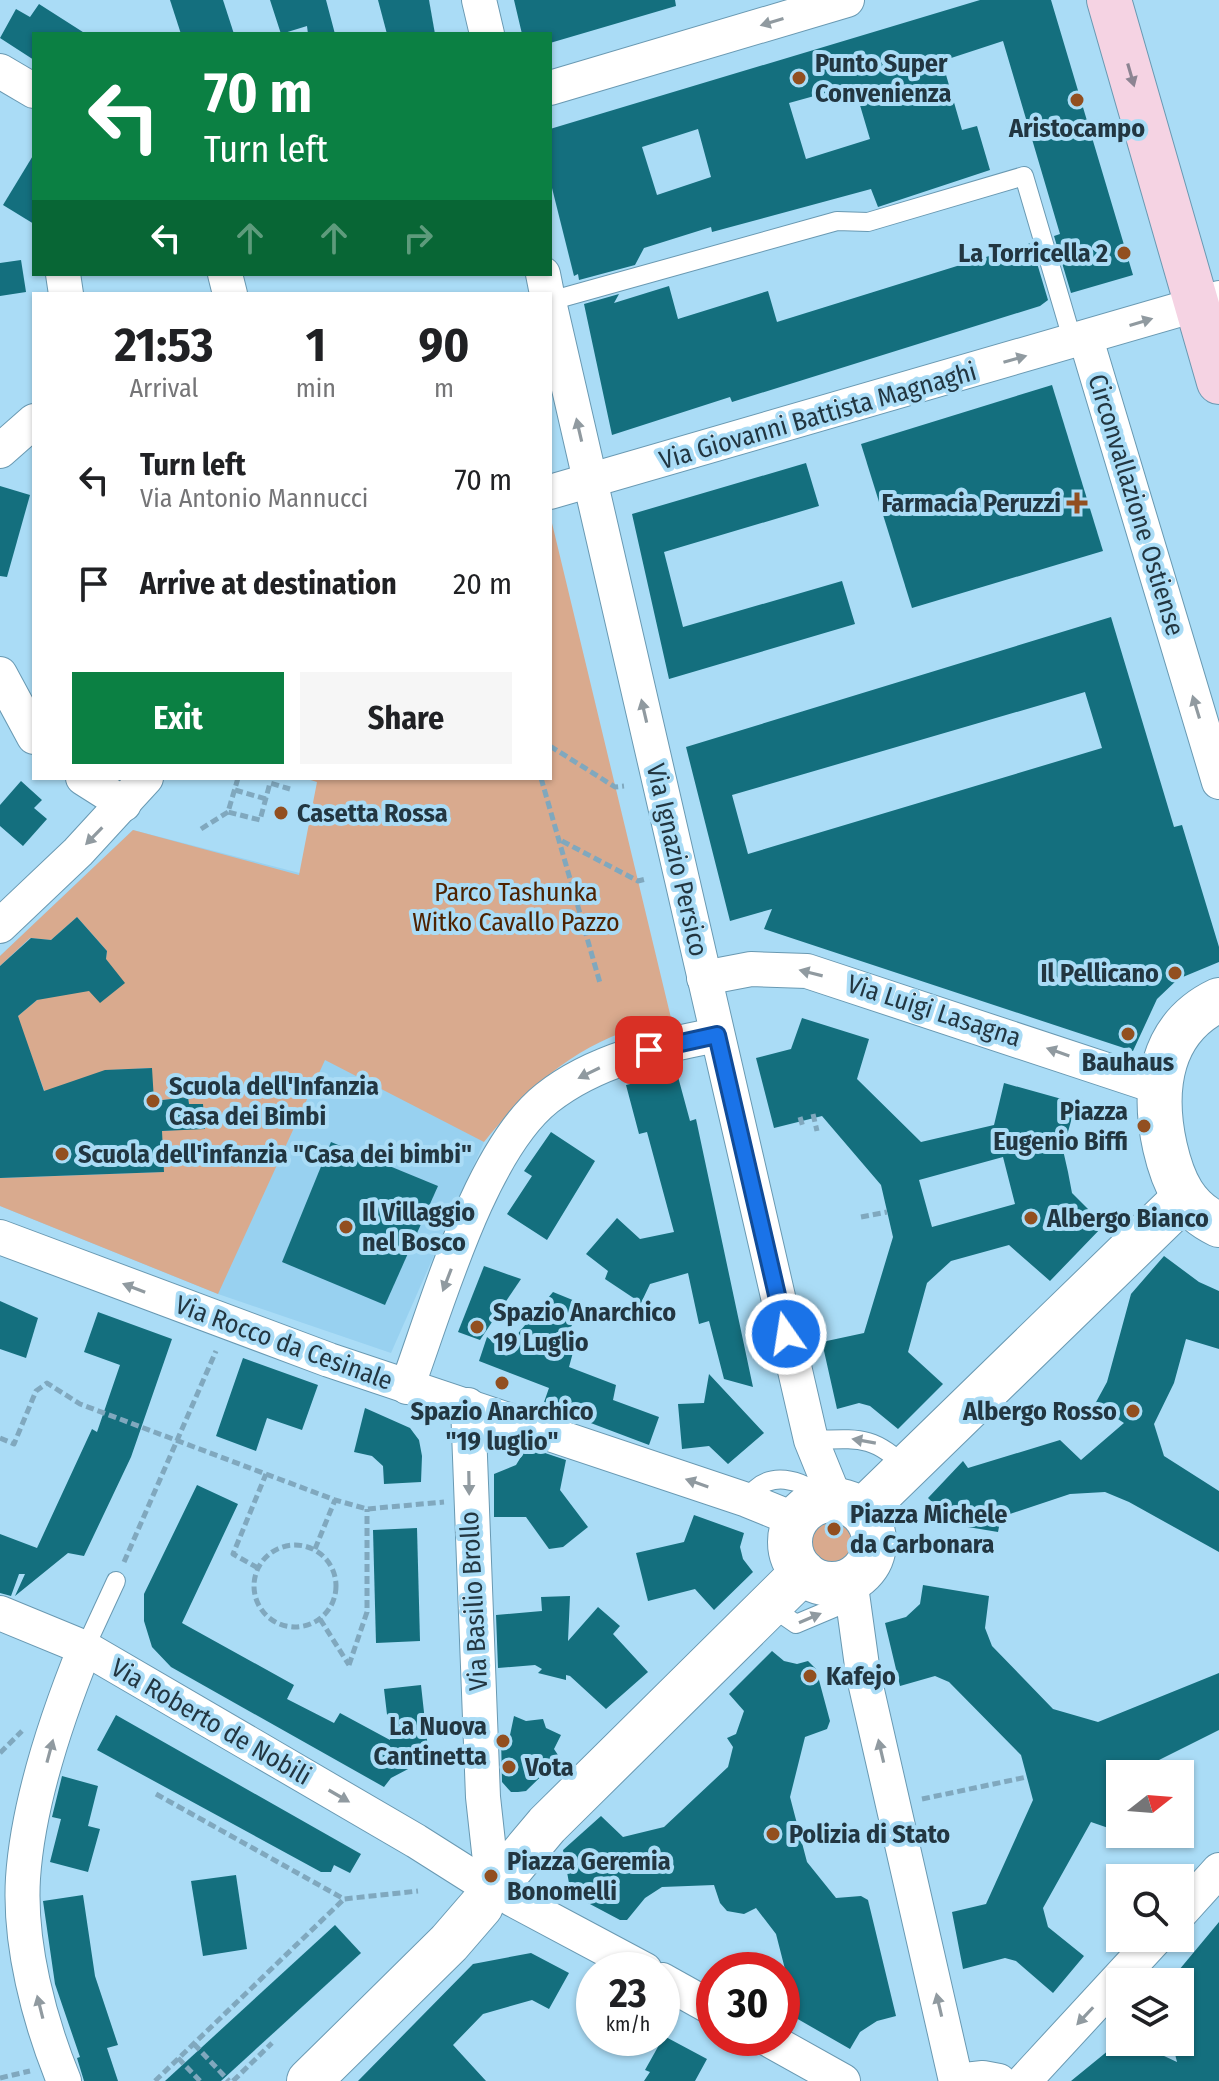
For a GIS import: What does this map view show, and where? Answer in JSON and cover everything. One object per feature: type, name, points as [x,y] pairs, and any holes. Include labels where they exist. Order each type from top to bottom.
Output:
[{"type":"main road","points":[[1109,0],[1208,302],[1219,382]]},
{"type":"street","points":[[479,0],[487,32]]},
{"type":"street","points":[[552,87],[847,0]]},
{"type":"street","points":[[0,71],[32,90]]},
{"type":"street","name":"Circonvallazione Ostiense","points":[[1208,302],[1080,341],[1219,782]]},
{"type":"street","name":"Via Ignazio Persico","points":[[552,313],[808,1427]]},
{"type":"street","name":"Via Giovanni Battista Magnaghi","points":[[552,491],[1080,341]]},
{"type":"street","points":[[0,451],[32,423]]},
{"type":"street","points":[[0,674],[32,733]]},
{"type":"street","points":[[86,780],[124,804]]},
{"type":"street","points":[[0,926],[124,804],[144,780]]},
{"type":"street","name":"Via Luigi Lasagna","points":[[704,978],[751,969],[807,971],[1158,1087]]},
{"type":"street","points":[[1219,1000],[1200,1010],[1179,1031],[1168,1050],[1158,1087],[1166,1151],[1174,1181],[1184,1198],[1219,1225]]},
{"type":"street","points":[[407,1387],[496,1158],[530,1113],[548,1097],[592,1071],[649,1050],[717,1035]]},
{"type":"street","points":[[852,1590],[828,1584],[803,1572],[791,1547],[830,1508],[914,1463],[1184,1198]]},
{"type":"street","name":"Via Rocco da Cesinale","points":[[0,1237],[407,1387],[747,1500],[830,1508]]},
{"type":"street","name":"Via Basilio Brollo","points":[[468,1405],[469,1501],[483,1797],[493,1886]]},
{"type":"street","points":[[808,1427],[830,1508],[872,1528],[873,1552],[852,1590],[858,1644],[956,2081],[983,2078],[999,2081]]},
{"type":"street","points":[[309,2081],[449,1943],[493,1886],[547,1825],[803,1572]]},
{"type":"street","name":"Via Roberto de Nobili","points":[[0,1613],[85,1648],[493,1886]]},
{"type":"street","points":[[50,2076],[27,1931],[23,1879],[52,1744],[85,1648]]},
{"type":"street","points":[[1194,1898],[1219,1870]]},
{"type":"street","points":[[493,1886],[612,1952]]},
{"type":"street","points":[[1024,2081],[1143,1952]]},
{"type":"street","points":[[798,2056],[843,2081]]},
{"type":"lane","points":[[552,303],[837,221],[868,222],[1024,176],[1080,341]]},
{"type":"lane","points":[[808,1427],[869,1441],[914,1463]]},
{"type":"lane","points":[[85,1648],[116,1581]]},
{"type":"lane","points":[[758,1618],[796,1624],[852,1590]]},
{"type":"path","points":[[552,747],[615,787],[624,786]]},
{"type":"path","points":[[201,829],[228,812],[238,780]]},
{"type":"path","points":[[542,780],[600,983]]},
{"type":"path","points":[[228,812],[260,820],[270,783],[290,789]]},
{"type":"path","points":[[235,790],[266,799]]},
{"type":"path","points":[[561,840],[638,881],[646,879]]},
{"type":"path","points":[[813,1114],[817,1131]]},
{"type":"path","points":[[800,1117],[803,1127]]},
{"type":"path","points":[[861,1217],[887,1212]]},
{"type":"path","points":[[116,1581],[179,1442],[216,1350]]},
{"type":"path","points":[[0,1438],[14,1444],[36,1391],[47,1383],[80,1404],[335,1500],[367,1509],[469,1501]]},
{"type":"path","points":[[258,1568],[233,1554],[266,1474]]},
{"type":"path","points":[[315,1549],[335,1500]]},
{"type":"path","points":[[320,1619],[349,1665],[367,1612],[367,1509]]},
{"type":"path","points":[[289,1545],[315,1549],[326,1558],[336,1583],[329,1609],[320,1619],[294,1627],[269,1617],[255,1595],[258,1568],[265,1557],[289,1545]]},
{"type":"path","points":[[892,1805],[1027,1777]]},
{"type":"path","points":[[156,1794],[344,1899],[418,1891]]},
{"type":"path","points":[[155,2081],[344,1899]]},
{"type":"path","points":[[193,2044],[231,2081],[272,2043]]},
{"type":"path","points":[[178,2058],[200,2081]]},
{"type":"path","points":[[0,2078],[50,2076]]},
{"type":"shaded area","name":"Scuola dell'Infanzia Casa dei Bimbi","points":[[133,830],[373,892],[484,1142],[391,1353],[218,1294],[0,1206],[0,956]]},
{"type":"green space","name":"Parco Tashunka Witko Cavallo Pazzo","points":[[552,523],[671,1018],[614,1036],[566,1062],[524,1097],[484,1142],[325,1060],[218,1294],[0,1206],[0,1175],[2,1178],[163,1172],[162,1131],[205,1128],[202,1104],[189,1105],[188,1097],[154,1101],[151,1068],[111,1070],[113,1087],[47,1098],[26,1041],[0,1031],[37,1000],[106,959],[107,951],[77,917],[51,940],[30,938],[0,966],[0,956],[133,830],[299,875],[317,782],[310,780],[552,780]]},
{"type":"green space","points":[[834,1518],[850,1525],[857,1541],[850,1557],[834,1564],[818,1557],[811,1541],[818,1525]]},
{"type":"building","points":[[170,0],[223,0],[233,32],[180,32]]},
{"type":"building","points":[[270,0],[326,0],[334,32],[308,32],[307,26],[280,32]]},
{"type":"building","points":[[378,0],[429,0],[435,32],[386,32]]},
{"type":"building","points":[[514,0],[675,0],[676,6],[552,42],[552,32],[522,32]]},
{"type":"building","points":[[980,0],[1051,0],[1133,275],[1071,293],[1054,236],[1060,234],[1003,41],[942,61],[962,130],[977,126],[990,170],[878,207],[871,189],[712,232],[711,227],[644,248],[635,265],[579,280],[578,274],[574,276],[552,188],[552,128]],"holes":[[[854,85],[870,139],[806,159],[789,103]],[[698,129],[711,177],[657,195],[642,147]]]},
{"type":"building","points":[[39,4],[83,32],[32,32],[32,59],[0,38],[16,9],[30,17]]},
{"type":"building","points":[[32,157],[32,223],[3,205]]},
{"type":"building","points":[[1031,243],[1048,300],[1040,306],[732,402],[730,397],[612,435],[584,304],[619,294],[614,303],[669,286],[678,319],[768,291],[777,322]]},
{"type":"building","points":[[21,260],[26,292],[0,296],[0,263]]},
{"type":"building","points":[[1052,385],[1103,551],[912,608],[861,444]]},
{"type":"building","points":[[806,463],[819,506],[664,552],[683,627],[842,581],[855,624],[669,679],[632,514]]},
{"type":"building","points":[[0,486],[30,495],[7,577],[0,576]]},
{"type":"building","points":[[1111,617],[1174,827],[1182,825],[1219,947],[1219,962],[1178,979],[1157,999],[1133,1051],[764,929],[772,909],[730,921],[686,747]],"holes":[[[1085,692],[1102,748],[748,854],[732,795]]]},
{"type":"building","points":[[21,781],[42,800],[34,808],[47,819],[23,846],[0,826],[0,805]]},
{"type":"building","points":[[77,917],[107,951],[106,959],[125,983],[100,1003],[89,991],[37,1000],[18,1016],[44,1091],[105,1070],[152,1068],[154,1101],[188,1097],[189,1104],[203,1104],[205,1129],[162,1131],[164,1172],[0,1178],[0,966],[31,938],[51,940]]},
{"type":"building","name":"Albergo Bianco","points":[[802,1018],[869,1039],[857,1079],[921,1142],[994,1125],[1004,1083],[1076,1103],[1063,1150],[1072,1193],[1104,1225],[1050,1281],[1009,1245],[951,1261],[927,1283],[908,1352],[943,1384],[898,1429],[870,1406],[859,1403],[837,1409],[822,1342],[864,1333],[893,1237],[881,1185],[822,1116],[774,1128],[756,1058],[791,1049]],"holes":[[[1003,1157],[1015,1204],[932,1227],[919,1180]]]},
{"type":"building","points":[[677,1073],[690,1121],[696,1119],[753,1387],[724,1379],[709,1321],[699,1324],[688,1273],[650,1284],[641,1303],[605,1279],[608,1271],[586,1254],[617,1218],[640,1239],[674,1232],[647,1132],[639,1134],[626,1085]]},
{"type":"building","points":[[551,1132],[595,1161],[547,1240],[507,1214],[532,1176],[524,1171]]},
{"type":"building","points":[[331,1142],[438,1186],[385,1305],[282,1262]]},
{"type":"building","name":"Albergo Rosso","points":[[1164,1256],[1199,1282],[1219,1291],[1219,1349],[1186,1339],[1174,1383],[1154,1424],[1164,1456],[1219,1491],[1219,1552],[1105,1492],[1070,1494],[1001,1517],[998,1532],[956,1525],[928,1498],[963,1461],[968,1468],[1060,1440],[1081,1460],[1124,1423],[1095,1404],[1107,1382],[1131,1294]]},
{"type":"building","points":[[484,1266],[521,1279],[480,1340],[458,1332]]},
{"type":"building","points":[[553,1292],[580,1303],[566,1341],[575,1345],[569,1367],[616,1385],[613,1400],[659,1417],[649,1445],[543,1405],[549,1388],[479,1361],[487,1337],[504,1350]]},
{"type":"building","points":[[0,1301],[38,1318],[26,1358],[0,1349]]},
{"type":"building","points":[[98,1312],[172,1339],[131,1457],[84,1556],[68,1553],[15,1596],[25,1574],[19,1574],[11,1596],[0,1593],[0,1534],[37,1548],[92,1429],[97,1432],[120,1365],[84,1352]]},
{"type":"building","points":[[243,1358],[318,1385],[302,1430],[267,1418],[256,1451],[216,1436]]},
{"type":"building","points":[[709,1374],[764,1433],[728,1464],[709,1446],[682,1449],[678,1404],[704,1403]]},
{"type":"building","points":[[365,1408],[410,1428],[419,1440],[421,1482],[384,1484],[383,1466],[372,1456],[354,1452]]},
{"type":"building","points":[[527,1447],[566,1460],[560,1490],[588,1527],[563,1547],[549,1549],[526,1517],[494,1517],[494,1474],[516,1465]]},
{"type":"building","points":[[197,1485],[238,1504],[182,1623],[294,1685],[287,1699],[334,1723],[340,1713],[390,1740],[384,1689],[421,1685],[429,1758],[391,1778],[384,1787],[171,1667],[152,1647],[144,1621],[144,1594]]},
{"type":"building","points":[[694,1515],[744,1533],[740,1547],[743,1559],[753,1572],[714,1610],[695,1589],[648,1601],[636,1553],[684,1542]]},
{"type":"building","points":[[417,1528],[420,1641],[376,1643],[373,1530]]},
{"type":"building","points":[[923,1585],[989,1596],[985,1628],[992,1646],[1053,1709],[1098,1722],[1219,1673],[1219,1730],[1159,1760],[1106,1760],[1106,1827],[1091,1822],[1043,1908],[1048,1927],[1084,1956],[1053,1993],[1016,1961],[1005,1958],[963,1969],[952,1912],[986,1904],[1033,1800],[1021,1755],[949,1682],[935,1676],[900,1686],[885,1623],[906,1617],[920,1604]]},
{"type":"building","points":[[570,1596],[568,1641],[598,1607],[620,1626],[613,1634],[648,1672],[606,1709],[570,1676],[566,1675],[566,1680],[538,1673],[542,1669],[535,1665],[498,1668],[496,1615],[542,1611],[541,1597]]},
{"type":"building","points":[[772,1651],[784,1661],[797,1664],[808,1661],[816,1669],[830,1721],[827,1729],[805,1737],[790,1797],[807,1862],[836,1898],[861,1896],[868,1900],[896,2016],[877,2021],[860,2032],[850,2049],[800,2020],[800,1952],[781,1952],[776,1934],[756,1908],[744,1914],[727,1911],[720,1903],[714,1885],[662,1887],[645,1898],[627,1920],[620,1920],[571,1894],[563,1850],[601,1816],[623,1837],[664,1827],[728,1767],[733,1747],[727,1738],[736,1734],[744,1711],[729,1694]]},
{"type":"building","points":[[116,1715],[361,1854],[350,1873],[334,1865],[331,1872],[321,1872],[97,1750]]},
{"type":"building","points":[[514,1716],[526,1721],[543,1719],[546,1728],[561,1735],[554,1749],[560,1758],[526,1791],[518,1792],[511,1792],[502,1782],[501,1737],[510,1735]]},
{"type":"building","points":[[62,1776],[98,1786],[88,1826],[100,1829],[88,1872],[50,1862],[61,1819],[52,1817]]},
{"type":"building","points":[[236,1875],[247,1949],[203,1956],[191,1881]]},
{"type":"building","points":[[83,1895],[95,1976],[118,2045],[107,2048],[118,2081],[84,2081],[77,2058],[80,2057],[55,1984],[43,1901]]},
{"type":"building","points":[[1219,1922],[1219,2081],[1071,2081],[1106,2052],[1106,2056],[1164,2056],[1177,2062],[1176,2056],[1194,2056],[1194,1968],[1181,1968]]},
{"type":"building","points":[[335,1925],[361,1953],[221,2081],[165,2081]]},
{"type":"building","points":[[531,1953],[569,1973],[549,2009],[532,2000],[483,2014],[453,2045],[486,2081],[358,2081],[473,1964]]},
{"type":"building","points":[[680,2045],[696,2056],[707,2059],[695,2081],[644,2081],[650,2072],[645,2070],[653,2056],[680,2056]]},
{"type":"place","name":"Punto Super Convenienza","points":[[799,78]]},
{"type":"place","name":"Aristocampo","points":[[1077,100]]},
{"type":"place","name":"La Torricella 2","points":[[1124,253]]},
{"type":"place","name":"Farmacia Peruzzi","points":[[1077,503]]},
{"type":"place","name":"Casetta Rossa","points":[[281,813]]},
{"type":"place","name":"Il Pellicano","points":[[1175,973]]},
{"type":"place","name":"Bauhaus","points":[[1128,1034]]},
{"type":"place","name":"Scuola dell'Infanzia Casa dei Bimbi","points":[[153,1101]]},
{"type":"place","name":"Piazza Eugenio Biffi","points":[[1144,1126]]},
{"type":"place","name":"Scuola dell'infanzia \"Casa dei bimbi\"","points":[[62,1154]]},
{"type":"place","name":"Albergo Bianco","points":[[1031,1218]]},
{"type":"place","name":"Il Villaggio nel Bosco","points":[[346,1227]]},
{"type":"place","name":"Spazio Anarchico 19 Luglio","points":[[477,1327]]},
{"type":"place","name":"Spazio Anarchico \"19 luglio\"","points":[[502,1383]]},
{"type":"place","name":"Albergo Rosso","points":[[1133,1411]]},
{"type":"place","name":"Piazza Michele da Carbonara","points":[[834,1529]]},
{"type":"place","name":"Kafejo","points":[[810,1676]]},
{"type":"place","name":"La Nuova Cantinetta","points":[[503,1741]]},
{"type":"place","name":"Vota","points":[[509,1767]]},
{"type":"place","name":"Polizia di Stato","points":[[773,1834]]},
{"type":"place","name":"Piazza Geremia Bonomelli","points":[[491,1876]]},
{"type":"route","points":[[649,1050],[717,1035],[786,1334]]}]
